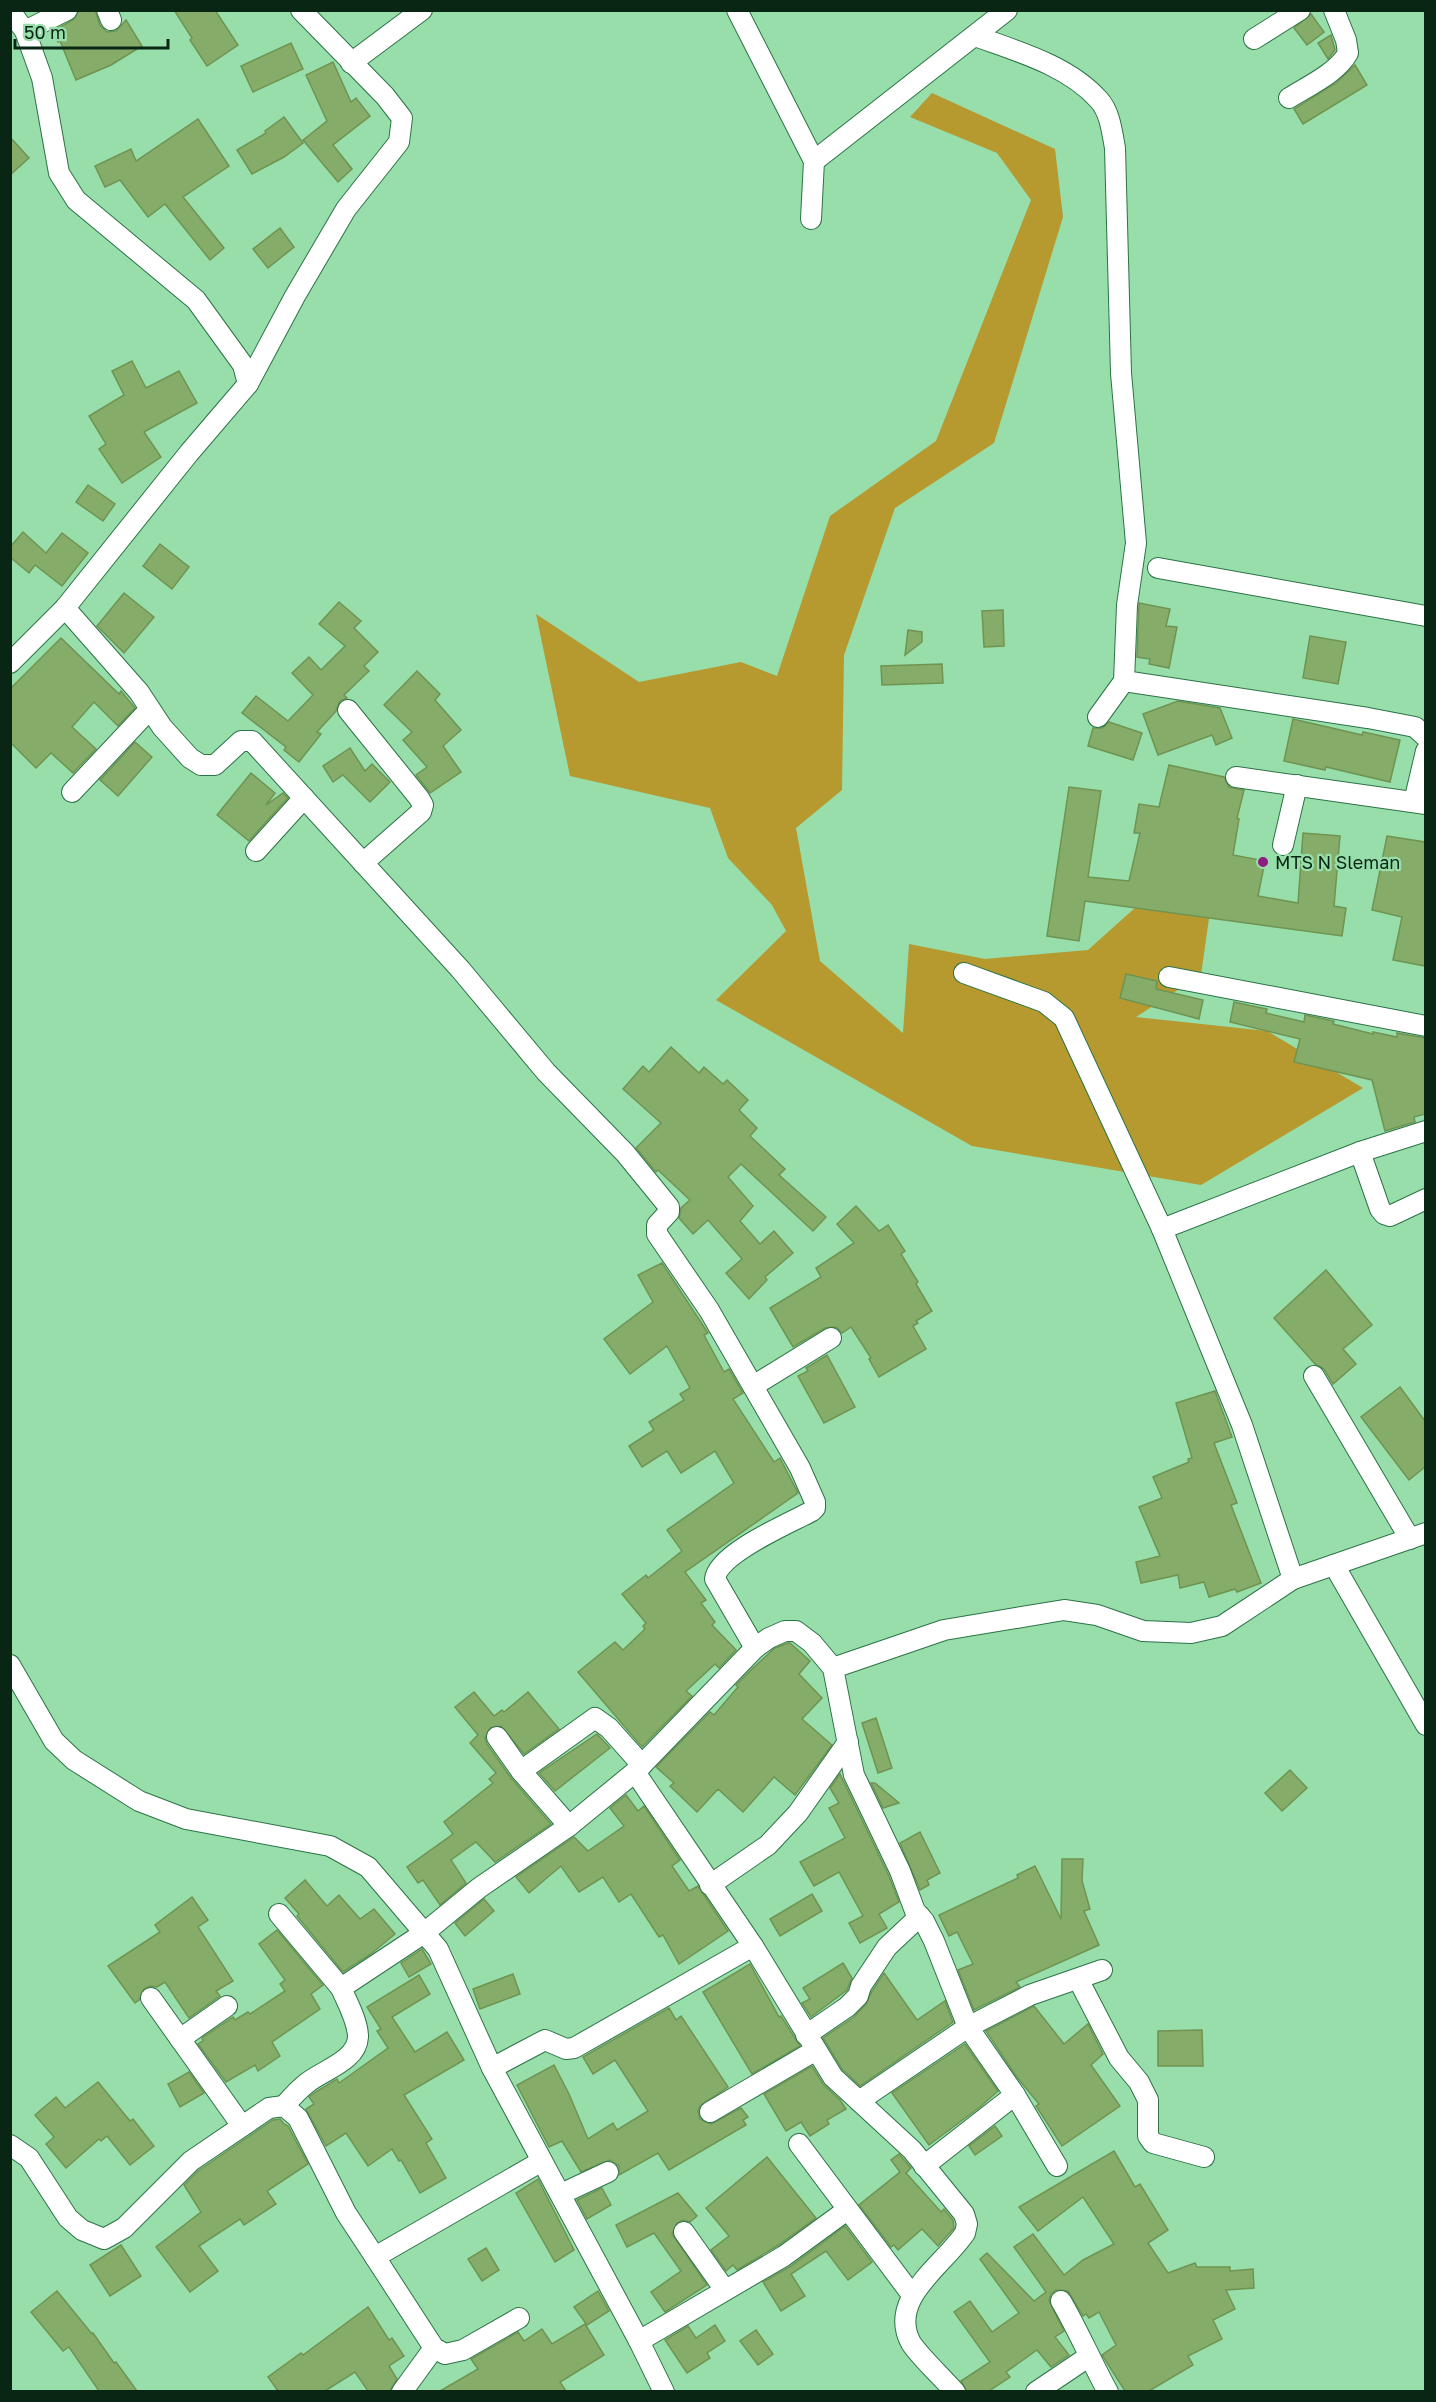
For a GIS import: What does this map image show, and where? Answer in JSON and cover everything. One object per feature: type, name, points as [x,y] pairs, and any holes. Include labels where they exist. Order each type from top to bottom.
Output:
[{"type":"street","points":[[25,31],[67,10]]},
{"type":"street","points":[[10,663],[65,609],[189,453],[248,384],[295,296],[346,209],[399,142],[402,118],[385,96],[301,10]]},
{"type":"street","points":[[351,63],[422,10]]},
{"type":"street","points":[[738,10],[814,161],[811,219]]},
{"type":"street","points":[[814,161],[1007,10]]},
{"type":"street","points":[[1254,39],[1300,10]]},
{"type":"street","points":[[1288,98],[1335,68],[1348,53],[1346,40],[1334,10]]},
{"type":"street","points":[[10,11],[25,31],[42,78],[59,173],[76,200],[196,300],[243,365],[248,384]]},
{"type":"street","points":[[975,36],[1031,57],[1070,76],[1100,100],[1108,116],[1115,148],[1121,373],[1136,543],[1127,605],[1124,681],[1098,717]]},
{"type":"street","points":[[1158,568],[1425,616]]},
{"type":"street","points":[[65,609],[138,692],[162,727],[183,750],[201,765],[215,765],[241,741],[252,741],[460,969],[546,1072],[625,1153],[669,1207],[669,1212],[657,1225],[657,1234],[709,1310],[800,1468],[815,1502],[815,1508],[812,1511],[750,1544],[720,1567],[716,1574],[715,1579],[755,1648]]},
{"type":"street","points":[[1124,681],[1368,718],[1415,727],[1425,737]]},
{"type":"street","points":[[72,792],[150,709]]},
{"type":"street","points":[[348,710],[423,805],[421,812],[363,863]]},
{"type":"street","points":[[1236,777],[1420,803],[1425,751]]},
{"type":"street","points":[[1284,845],[1297,785]]},
{"type":"street","points":[[256,851],[304,798]]},
{"type":"street","points":[[964,973],[1044,1002],[1064,1018],[1162,1229],[1242,1425],[1293,1579]]},
{"type":"street","points":[[1169,977],[1425,1026]]},
{"type":"street","points":[[1162,1229],[1359,1152],[1425,1131]]},
{"type":"street","points":[[1359,1152],[1380,1209],[1384,1214],[1390,1216],[1425,1199]]},
{"type":"street","points":[[753,1386],[831,1338]]},
{"type":"street","points":[[833,1668],[944,1630],[1064,1610],[1097,1615],[1143,1631],[1191,1633],[1222,1626],[1293,1579],[1418,1536],[1314,1376]]},
{"type":"street","points":[[1334,1565],[1425,1725]]},
{"type":"street","points":[[341,1988],[424,1933],[479,1888],[569,1826],[638,1769],[755,1648],[785,1631],[796,1631],[812,1643],[833,1668],[854,1775],[900,1871],[915,1911],[934,1941],[968,2027],[1016,2095],[1057,2166]]},
{"type":"street","points":[[10,1665],[54,1741],[74,1760],[139,1801],[186,1819],[330,1846],[348,1854],[368,1868],[438,1948],[492,2068],[664,2391]]},
{"type":"street","points":[[521,1771],[595,1718],[609,1728],[638,1769],[710,1885],[753,1946],[832,2078],[912,2150],[964,2214],[967,2224],[958,2243],[912,2295],[906,2312],[905,2325],[911,2343],[955,2391]]},
{"type":"street","points":[[497,1737],[521,1771],[569,1826]]},
{"type":"street","points":[[710,1885],[768,1845],[798,1813],[848,1742]]},
{"type":"street","points":[[10,2145],[29,2158],[68,2218],[82,2230],[104,2239],[124,2228],[191,2161],[269,2108],[284,2106],[308,2082],[341,2062],[353,2051],[358,2039],[356,2025],[341,1988],[279,1914]]},
{"type":"street","points":[[710,2112],[811,2042],[858,1996],[861,1986],[887,1947],[920,1916]]},
{"type":"street","points":[[492,2068],[545,2040],[566,2049],[574,2048],[753,1946]]},
{"type":"street","points":[[859,2101],[968,2027],[1030,1995],[1102,1971]]},
{"type":"street","points":[[1078,1979],[1119,2058],[1139,2082],[1148,2100],[1148,2136],[1153,2143],[1204,2157]]},
{"type":"street","points":[[151,1998],[242,2126]]},
{"type":"street","points":[[180,2039],[227,2006]]},
{"type":"street","points":[[924,2166],[1016,2095]]},
{"type":"street","points":[[284,2106],[298,2118],[346,2213],[434,2348],[445,2354],[464,2350],[519,2318]]},
{"type":"street","points":[[799,2144],[912,2295]]},
{"type":"street","points":[[375,2257],[543,2161]]},
{"type":"street","points":[[561,2194],[608,2172]]},
{"type":"street","points":[[639,2341],[784,2256],[847,2210]]},
{"type":"street","points":[[684,2232],[725,2290]]},
{"type":"street","points":[[1061,2301],[1080,2334],[1088,2357],[1108,2391]]},
{"type":"street","points":[[402,2391],[434,2348]]},
{"type":"street","points":[[1041,2390],[1088,2357]]},
{"type":"shaded area","points":[[932,93],[1055,149],[1063,217],[994,443],[895,508],[844,655],[842,790],[796,828],[820,961],[903,1033],[909,944],[985,959],[1088,950],[1137,906],[1211,904],[1201,975],[1136,1017],[1267,1031],[1363,1088],[1201,1185],[972,1146],[716,1000],[786,931],[772,905],[728,858],[710,808],[570,776],[536,614],[639,682],[741,662],[777,676],[830,516],[936,441],[1031,200],[997,153],[910,117]]},
{"type":"building","points":[[79,10],[95,10],[100,25],[107,32],[116,31],[126,20],[142,46],[111,65],[76,80],[60,41],[58,42],[53,31],[73,20]]},
{"type":"building","points":[[174,10],[215,10],[238,45],[207,66]]},
{"type":"building","points":[[1311,14],[1324,32],[1307,45],[1294,28]]},
{"type":"building","points":[[1331,35],[1335,50],[1328,59],[1318,43]]},
{"type":"building","points":[[291,43],[303,69],[253,92],[241,66]]},
{"type":"building","points":[[333,62],[351,102],[356,98],[370,116],[333,145],[352,169],[338,182],[303,140],[327,121],[306,75]]},
{"type":"building","points":[[1355,65],[1367,85],[1303,124],[1294,109],[1336,83]]},
{"type":"building","points":[[284,117],[303,143],[284,157],[252,174],[237,150],[266,133],[265,131]]},
{"type":"building","points":[[198,119],[229,166],[183,197],[224,248],[210,260],[165,204],[148,217],[120,180],[105,187],[95,166],[131,149],[136,161]]},
{"type":"building","points":[[10,137],[29,158],[10,175]]},
{"type":"building","points":[[280,228],[294,247],[268,268],[253,249]]},
{"type":"building","points":[[132,361],[146,388],[179,371],[197,403],[144,432],[161,457],[122,483],[99,449],[106,444],[89,416],[124,395],[112,371]]},
{"type":"building","points":[[88,485],[115,504],[103,521],[76,502]]},
{"type":"building","points":[[23,532],[46,553],[62,533],[88,553],[62,586],[35,565],[29,573],[11,558],[11,546]]},
{"type":"building","points":[[160,544],[189,567],[172,589],[143,566]]},
{"type":"building","points":[[124,593],[154,617],[124,653],[97,626]]},
{"type":"building","points":[[339,602],[361,621],[354,628],[378,652],[364,666],[369,671],[344,695],[347,698],[340,701],[336,711],[317,732],[321,734],[299,762],[284,750],[286,747],[242,713],[256,696],[288,721],[313,695],[292,673],[309,657],[321,670],[345,646],[319,624]]},
{"type":"building","points":[[1139,603],[1170,609],[1166,626],[1177,627],[1169,668],[1149,664],[1150,659],[1137,657]]},
{"type":"building","points":[[1003,610],[1004,646],[984,647],[982,611]]},
{"type":"building","points":[[908,630],[922,632],[922,642],[905,655]]},
{"type":"building","points":[[1310,636],[1346,642],[1338,684],[1303,678]]},
{"type":"building","points":[[61,638],[119,694],[121,691],[135,708],[118,726],[94,702],[72,727],[96,749],[73,773],[51,753],[36,768],[10,742],[10,689]]},
{"type":"building","points":[[942,664],[943,683],[882,685],[881,666]]},
{"type":"building","points":[[417,671],[440,694],[435,700],[461,730],[443,746],[461,772],[430,793],[416,775],[427,767],[403,740],[412,732],[384,705]]},
{"type":"building","points":[[1178,701],[1220,708],[1232,738],[1216,745],[1212,735],[1158,755],[1143,714]]},
{"type":"building","points":[[1293,719],[1362,735],[1363,732],[1400,740],[1390,782],[1326,767],[1325,770],[1284,761]]},
{"type":"building","points":[[1109,722],[1142,733],[1133,760],[1088,746],[1093,728],[1102,728]]},
{"type":"building","points":[[135,742],[152,757],[118,796],[100,780]]},
{"type":"building","points":[[350,748],[365,771],[372,764],[390,782],[370,802],[343,775],[333,782],[323,766]]},
{"type":"building","points":[[1169,765],[1224,777],[1229,787],[1244,790],[1237,818],[1239,819],[1233,855],[1265,861],[1258,896],[1298,903],[1303,833],[1340,836],[1334,906],[1346,908],[1342,936],[1085,901],[1079,941],[1047,936],[1069,787],[1101,791],[1088,877],[1129,881],[1140,833],[1134,833],[1139,804],[1159,807]]},
{"type":"building","points":[[251,773],[275,793],[266,805],[283,793],[288,798],[249,841],[217,815]]},
{"type":"building","points":[[1387,836],[1425,842],[1425,966],[1393,960],[1402,917],[1372,910]]},
{"type":"building","points":[[1126,974],[1157,981],[1156,989],[1203,1000],[1199,1019],[1120,998]]},
{"type":"building","points":[[1234,1002],[1267,1009],[1266,1013],[1304,1022],[1305,1015],[1334,1021],[1333,1024],[1373,1034],[1373,1032],[1397,1037],[1397,1033],[1425,1038],[1425,1114],[1414,1117],[1415,1122],[1385,1131],[1372,1080],[1294,1062],[1300,1039],[1230,1022]]},
{"type":"building","points":[[671,1047],[699,1073],[704,1067],[723,1084],[727,1080],[748,1100],[739,1110],[757,1128],[750,1136],[785,1169],[779,1175],[826,1217],[813,1231],[741,1164],[728,1177],[753,1206],[740,1221],[760,1244],[774,1231],[793,1253],[765,1277],[767,1280],[749,1299],[726,1273],[742,1259],[708,1220],[693,1234],[679,1218],[681,1208],[690,1200],[658,1170],[656,1172],[636,1148],[661,1123],[623,1089],[643,1066],[649,1072]]},
{"type":"building","points":[[856,1206],[879,1231],[888,1225],[905,1251],[901,1254],[932,1311],[916,1321],[918,1323],[913,1326],[926,1349],[879,1377],[869,1359],[871,1358],[851,1327],[842,1333],[836,1327],[825,1328],[793,1347],[770,1308],[821,1277],[816,1268],[854,1243],[837,1224]]},
{"type":"building","points":[[662,1263],[708,1333],[704,1335],[724,1372],[729,1369],[743,1393],[733,1399],[774,1462],[780,1458],[798,1493],[685,1572],[706,1600],[701,1603],[715,1622],[712,1625],[736,1650],[719,1668],[715,1664],[686,1691],[692,1696],[642,1747],[578,1672],[615,1642],[623,1650],[645,1629],[643,1626],[646,1623],[622,1594],[646,1575],[648,1578],[682,1551],[667,1530],[734,1483],[715,1451],[681,1473],[667,1451],[642,1467],[629,1446],[654,1430],[649,1422],[684,1400],[680,1394],[690,1388],[667,1346],[630,1374],[604,1339],[653,1302],[638,1275]]},
{"type":"building","points":[[1326,1270],[1372,1325],[1343,1349],[1356,1364],[1333,1384],[1324,1369],[1315,1364],[1274,1318]]},
{"type":"building","points":[[827,1355],[855,1407],[824,1423],[798,1376],[808,1371],[806,1368]]},
{"type":"building","points":[[1400,1387],[1425,1421],[1425,1467],[1409,1480],[1361,1417]]},
{"type":"building","points":[[1215,1391],[1232,1437],[1214,1443],[1237,1503],[1231,1505],[1261,1583],[1237,1592],[1235,1589],[1209,1597],[1204,1582],[1180,1588],[1178,1575],[1141,1583],[1136,1562],[1160,1556],[1139,1507],[1162,1498],[1153,1477],[1189,1462],[1188,1459],[1192,1458],[1176,1403]]},
{"type":"building","points":[[788,1643],[810,1661],[799,1674],[822,1698],[802,1719],[832,1745],[795,1795],[774,1777],[743,1812],[718,1789],[697,1812],[670,1786],[674,1783],[656,1767],[710,1712],[714,1715],[738,1687],[736,1685],[753,1668],[775,1648]]},
{"type":"building","points":[[474,1692],[494,1716],[502,1710],[504,1712],[528,1692],[559,1729],[524,1754],[501,1726],[490,1728],[485,1738],[511,1778],[551,1824],[495,1862],[476,1842],[451,1860],[466,1883],[440,1905],[423,1880],[418,1883],[407,1867],[453,1834],[444,1822],[493,1783],[489,1779],[496,1773],[470,1743],[478,1735],[455,1707]]},
{"type":"building","points":[[876,1718],[892,1768],[878,1773],[862,1723]]},
{"type":"building","points":[[597,1734],[610,1748],[555,1791],[539,1773]]},
{"type":"building","points":[[1290,1770],[1307,1788],[1282,1811],[1265,1793]]},
{"type":"building","points":[[840,1774],[889,1876],[899,1902],[879,1914],[887,1928],[860,1943],[849,1923],[863,1916],[839,1872],[814,1886],[800,1862],[845,1838],[829,1808],[839,1803],[830,1788]]},
{"type":"building","points":[[871,1783],[875,1783],[899,1803],[883,1808]]},
{"type":"building","points":[[626,1795],[638,1811],[644,1806],[680,1860],[672,1866],[689,1891],[698,1886],[728,1931],[679,1964],[663,1935],[659,1937],[631,1894],[619,1902],[603,1877],[579,1892],[561,1866],[529,1893],[516,1877],[574,1837],[588,1851],[624,1826],[610,1808]]},
{"type":"building","points":[[920,1832],[940,1873],[927,1880],[929,1885],[920,1890],[900,1843]]},
{"type":"building","points":[[1062,1859],[1083,1859],[1082,1881],[1090,1909],[1084,1911],[1099,1945],[1016,1982],[1020,1987],[974,2010],[958,1970],[973,1964],[957,1932],[949,1936],[939,1915],[1018,1878],[1017,1875],[1035,1866],[1061,1919]]},
{"type":"building","points":[[305,1880],[327,1906],[339,1895],[360,1919],[374,1909],[395,1934],[371,1954],[343,1972],[285,1898]]},
{"type":"building","points":[[812,1894],[822,1911],[780,1936],[770,1919]]},
{"type":"building","points":[[192,1897],[208,1920],[198,1927],[233,1981],[216,1991],[220,1996],[189,2018],[165,1982],[157,1987],[150,1986],[144,1989],[135,2003],[108,1966],[160,1932],[155,1925]]},
{"type":"building","points":[[484,1899],[494,1911],[465,1936],[455,1923]]},
{"type":"building","points":[[277,1930],[323,1985],[311,1994],[320,2009],[272,2042],[280,2056],[258,2071],[255,2065],[226,2082],[198,2044],[203,2041],[202,2038],[233,2017],[235,2020],[248,2012],[250,2014],[285,1991],[280,1984],[285,1980],[259,1944]]},
{"type":"building","points":[[422,1949],[431,1964],[409,1977],[401,1963]]},
{"type":"building","points":[[843,1963],[852,1978],[847,1990],[811,2017],[802,2003],[810,1999],[803,1988]]},
{"type":"building","points":[[750,1964],[779,2017],[781,2016],[800,2046],[752,2074],[703,1992]]},
{"type":"building","points":[[884,1973],[917,2020],[945,2001],[953,2022],[860,2086],[842,2069],[823,2038],[854,2017],[866,2004]]},
{"type":"building","points":[[513,1974],[520,1994],[480,2009],[473,1989]]},
{"type":"building","points":[[419,1975],[430,1994],[392,2017],[415,2052],[447,2032],[464,2060],[404,2095],[432,2139],[426,2143],[446,2178],[420,2193],[392,2149],[368,2166],[346,2133],[326,2146],[306,2109],[314,2104],[309,2097],[314,2093],[337,2079],[339,2083],[388,2048],[377,2031],[381,2029],[367,2007]]},
{"type":"building","points":[[1034,2006],[1064,2044],[1088,2024],[1103,2054],[1091,2065],[1120,2106],[1062,2146],[1036,2106],[1039,2104],[1016,2076],[986,2031]]},
{"type":"building","points":[[669,2008],[676,2020],[681,2016],[728,2087],[700,2106],[698,2111],[700,2119],[711,2124],[741,2108],[748,2117],[743,2120],[746,2125],[669,2170],[658,2153],[619,2175],[619,2166],[610,2160],[581,2172],[562,2141],[549,2147],[517,2085],[554,2065],[588,2139],[613,2123],[617,2130],[648,2111],[615,2060],[593,2074],[583,2057]]},
{"type":"building","points":[[1202,2030],[1203,2066],[1158,2066],[1158,2031]]},
{"type":"building","points":[[965,2044],[998,2091],[929,2145],[892,2093]]},
{"type":"building","points":[[812,2066],[823,2084],[846,2109],[827,2120],[829,2124],[810,2136],[801,2122],[786,2131],[764,2094]]},
{"type":"building","points":[[189,2072],[204,2093],[180,2107],[168,2084]]},
{"type":"building","points":[[98,2082],[130,2121],[133,2119],[154,2146],[130,2165],[107,2136],[101,2141],[99,2139],[66,2168],[46,2144],[54,2137],[35,2115],[56,2097],[65,2108]]},
{"type":"building","points":[[280,2119],[288,2126],[308,2164],[267,2191],[276,2204],[244,2225],[240,2219],[199,2246],[218,2271],[190,2292],[156,2247],[201,2212],[184,2185],[198,2171],[273,2120]]},
{"type":"building","points":[[995,2126],[1002,2136],[975,2155],[969,2146]]},
{"type":"building","points":[[1114,2151],[1135,2187],[1140,2184],[1168,2230],[1148,2243],[1168,2273],[1195,2263],[1197,2267],[1230,2267],[1230,2271],[1253,2269],[1254,2288],[1226,2290],[1235,2309],[1213,2320],[1222,2339],[1188,2356],[1193,2365],[1149,2391],[1125,2391],[1102,2355],[1116,2345],[1099,2312],[1089,2318],[1086,2314],[1083,2316],[1068,2291],[1056,2290],[1051,2294],[1049,2301],[1064,2331],[1055,2337],[1069,2355],[1051,2367],[1037,2350],[1006,2372],[1010,2377],[989,2391],[967,2391],[961,2381],[990,2362],[954,2312],[970,2301],[992,2332],[1019,2313],[980,2259],[987,2253],[1034,2301],[1046,2292],[1014,2247],[1033,2234],[1064,2275],[1083,2260],[1114,2244],[1083,2197],[1038,2231],[1019,2207]]},
{"type":"building","points":[[899,2154],[911,2168],[906,2173],[941,2212],[944,2209],[953,2220],[954,2228],[938,2246],[922,2229],[898,2250],[894,2245],[891,2247],[859,2205],[900,2172],[891,2160]]},
{"type":"building","points":[[767,2157],[816,2218],[777,2246],[737,2270],[733,2265],[726,2271],[711,2250],[729,2236],[706,2208]]},
{"type":"building","points":[[538,2179],[574,2250],[555,2262],[516,2193]]},
{"type":"building","points":[[602,2188],[611,2205],[587,2219],[577,2200]]},
{"type":"building","points":[[678,2193],[697,2216],[690,2222],[683,2220],[677,2223],[672,2234],[707,2285],[665,2312],[651,2292],[681,2271],[654,2233],[627,2247],[616,2225]]},
{"type":"building","points":[[845,2226],[872,2262],[848,2280],[826,2251],[791,2274],[805,2296],[781,2311],[763,2282],[791,2266]]},
{"type":"building","points":[[121,2245],[141,2276],[110,2296],[90,2265]]},
{"type":"building","points":[[486,2248],[499,2270],[482,2281],[468,2259]]},
{"type":"building","points":[[57,2291],[93,2333],[137,2391],[99,2391],[69,2347],[63,2351],[31,2312]]},
{"type":"building","points":[[598,2291],[609,2311],[587,2325],[574,2307]]},
{"type":"building","points":[[368,2307],[389,2340],[392,2338],[404,2356],[389,2366],[397,2379],[390,2391],[368,2391],[355,2372],[325,2391],[278,2391],[268,2377],[301,2353],[303,2355]]},
{"type":"building","points":[[585,2324],[604,2355],[560,2382],[566,2391],[440,2391],[478,2369],[471,2359],[518,2332],[524,2341],[542,2329],[552,2344]]},
{"type":"building","points":[[715,2325],[725,2341],[707,2353],[710,2358],[687,2373],[665,2340],[688,2326],[696,2338]]},
{"type":"building","points":[[756,2330],[773,2354],[758,2365],[740,2341]]},
{"type":"place","name":"MTS N Sleman","points":[[1263,862]]}]
